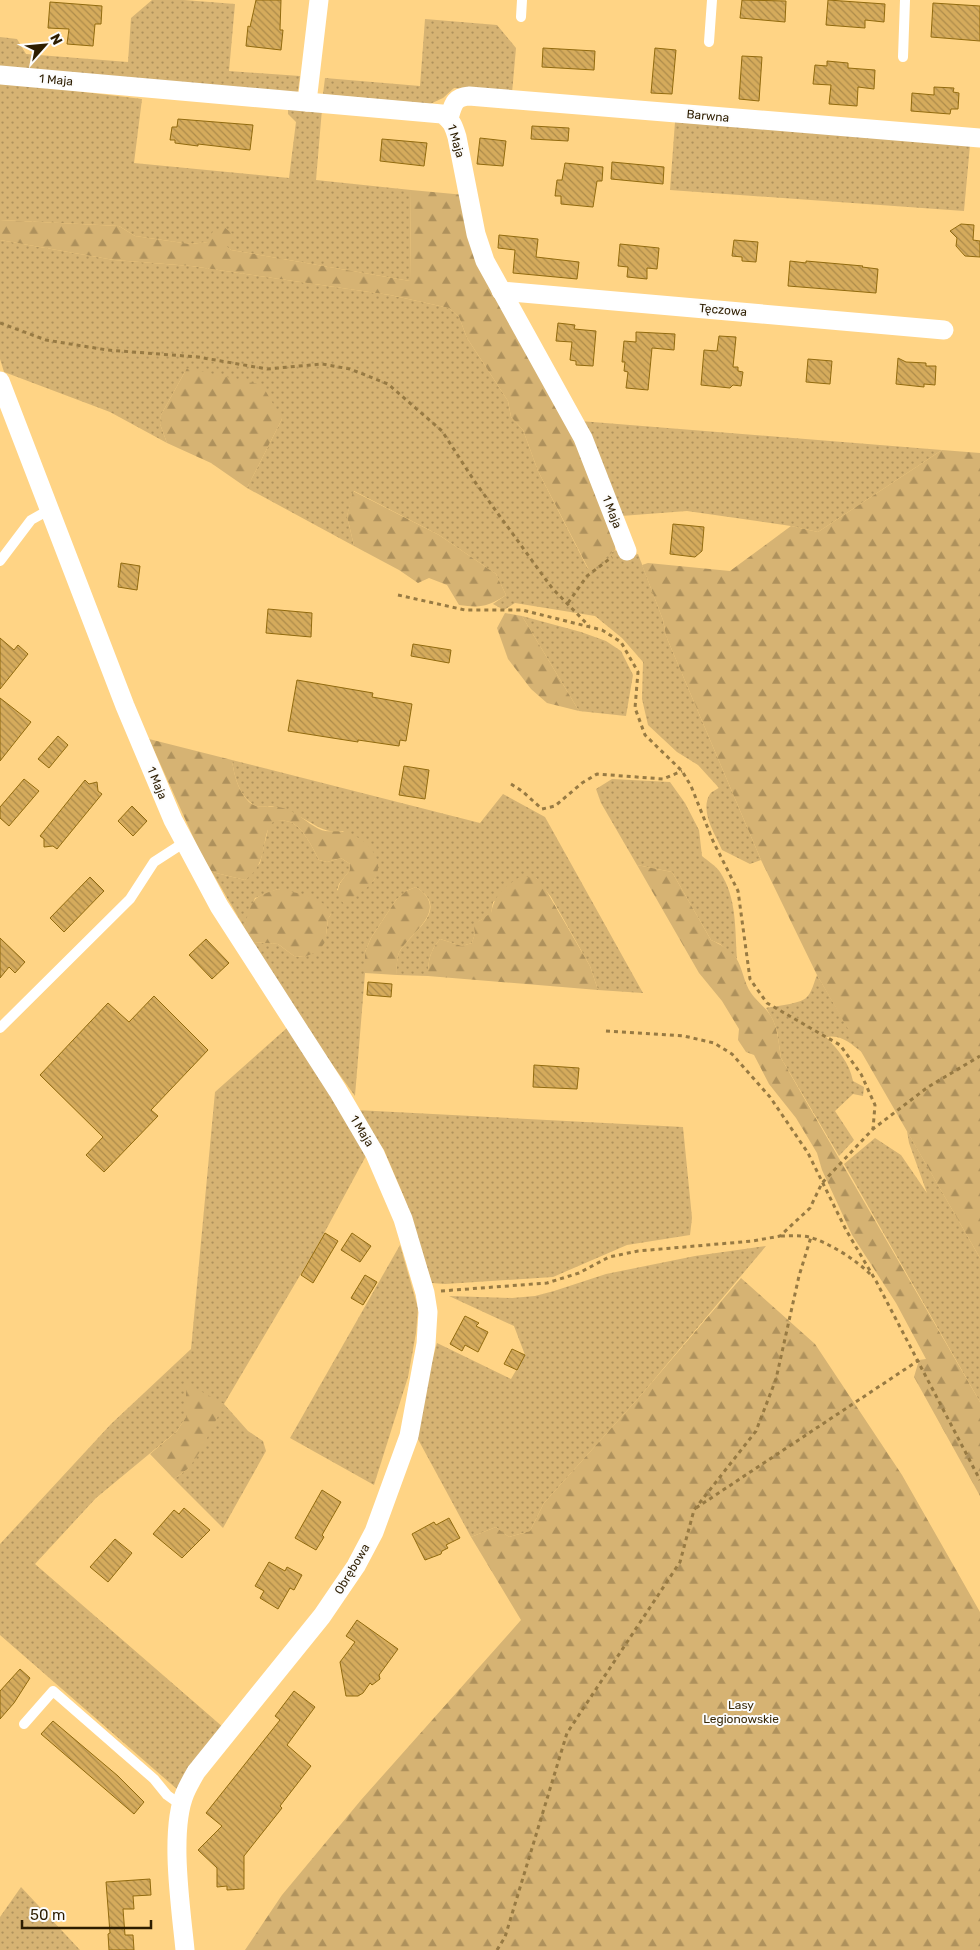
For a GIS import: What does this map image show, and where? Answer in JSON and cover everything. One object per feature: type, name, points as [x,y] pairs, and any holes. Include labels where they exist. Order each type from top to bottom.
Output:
[{"type":"street","points":[[307,102],[319,0]]},
{"type":"street","name":"1 Maja","points":[[0,75],[442,114],[449,118],[454,125],[476,234],[485,261],[583,438],[627,550]]},
{"type":"street","name":"Barwna","points":[[449,118],[453,103],[462,97],[469,96],[980,138]]},
{"type":"street","name":"Tęczowa","points":[[502,291],[944,330]]},
{"type":"street","name":"1 Maja","points":[[0,381],[125,706],[173,820],[219,906],[338,1091],[375,1154]]},
{"type":"street","name":"Obrębowa","points":[[185,1950],[177,1852],[179,1814],[184,1794],[196,1772],[322,1616],[356,1566],[374,1532],[409,1436],[426,1344],[428,1312],[425,1293],[403,1218],[375,1154]]},
{"type":"lane","points":[[521,17],[522,0]]},
{"type":"lane","points":[[709,42],[712,0]]},
{"type":"lane","points":[[903,57],[905,0]]},
{"type":"lane","points":[[0,561],[31,520],[49,510]]},
{"type":"lane","points":[[0,1028],[130,899],[154,862],[184,842]]},
{"type":"lane","points":[[24,1724],[52,1690],[154,1779],[167,1795],[181,1805]]},
{"type":"path","points":[[0,324],[46,340],[107,350],[198,357],[267,369],[322,364],[350,369],[388,384],[442,431],[475,482],[552,588],[590,626]]},
{"type":"path","points":[[568,603],[587,576],[612,557],[627,550]]},
{"type":"path","points":[[398,595],[466,610],[522,610],[590,626],[602,630],[621,642],[638,672],[635,708],[645,735],[682,771],[713,841],[738,891],[750,978],[766,1003],[840,1045],[861,1074],[876,1105],[873,1129]]},
{"type":"path","points":[[511,784],[542,808],[555,806],[582,783],[597,774],[663,779],[682,771]]},
{"type":"path","points":[[606,1031],[684,1036],[714,1042],[732,1054],[770,1097],[808,1153],[846,1230],[876,1281],[980,1480]]},
{"type":"path","points":[[780,1236],[810,1208],[822,1183],[873,1129],[928,1088],[980,1056]]},
{"type":"path","points":[[425,1293],[452,1289],[547,1283],[579,1273],[609,1257],[638,1251],[753,1241],[780,1236],[811,1238],[832,1248],[865,1269],[876,1281]]},
{"type":"path","points":[[497,1950],[508,1928],[567,1733],[680,1562],[694,1510],[756,1431],[776,1380],[798,1276],[811,1238]]},
{"type":"path","points":[[694,1510],[918,1360]]},
{"type":"green space","points":[[152,0],[184,0],[235,4],[229,71],[300,76],[298,91],[295,95],[0,68],[0,37],[17,39],[26,54],[128,62],[131,18]]},
{"type":"green space","points":[[425,19],[497,25],[516,48],[512,93],[454,88],[443,98],[430,104],[323,94],[325,78],[420,86]]},
{"type":"green space","points":[[0,82],[142,99],[134,163],[289,178],[296,122],[288,114],[288,107],[322,109],[316,180],[411,190],[410,281],[231,250],[225,246],[208,242],[190,244],[135,236],[119,226],[0,220]]},
{"type":"green space","points":[[675,122],[970,145],[964,211],[670,190]]},
{"type":"green space","points":[[411,190],[465,195],[473,248],[581,439],[615,526],[615,550],[589,570],[538,471],[523,430],[511,417],[508,401],[467,338],[459,317],[449,308],[390,295],[191,266],[114,260],[0,240],[0,220],[119,226],[135,236],[190,244],[208,242],[213,231],[224,227],[234,235],[225,245],[231,250],[410,281]]},
{"type":"green space","points":[[0,240],[114,260],[191,266],[390,295],[449,308],[459,317],[467,338],[508,401],[511,417],[523,430],[538,471],[588,569],[615,550],[627,557],[638,554],[663,620],[666,636],[761,860],[750,864],[722,850],[710,823],[706,808],[710,794],[719,788],[698,765],[677,752],[648,725],[642,699],[643,662],[622,638],[595,616],[515,603],[504,610],[493,604],[506,595],[496,574],[439,535],[354,491],[347,516],[354,546],[247,488],[282,419],[187,368],[161,415],[160,424],[167,443],[110,412],[4,372],[0,359]]},
{"type":"green space","points":[[187,368],[262,385],[282,419],[247,488],[211,463],[167,443],[160,424],[161,415]]},
{"type":"green space","points":[[580,421],[942,450],[818,532],[791,526],[687,511],[621,516]]},
{"type":"green space","points":[[942,450],[980,453],[980,1258],[817,975],[761,860],[666,636],[663,620],[642,565],[648,563],[730,571],[791,526],[818,532]]},
{"type":"green space","points":[[353,491],[439,535],[496,574],[506,595],[484,606],[459,605],[447,585],[429,578],[418,583],[399,570],[354,546],[347,516]]},
{"type":"green space","points":[[505,613],[522,616],[579,711],[547,703],[531,689],[508,659],[497,628]]},
{"type":"green space","points":[[522,616],[581,632],[606,641],[621,651],[633,675],[626,716],[579,711]]},
{"type":"green space","points":[[149,739],[232,760],[239,788],[245,798],[253,805],[286,809],[319,829],[345,832],[360,839],[372,850],[376,857],[378,872],[374,880],[368,887],[344,904],[338,895],[338,891],[350,870],[350,864],[341,858],[327,862],[319,860],[299,828],[290,822],[284,821],[274,821],[270,827],[262,857],[253,873],[245,880],[212,872],[200,852]]},
{"type":"green space","points":[[232,760],[480,823],[503,794],[545,817],[643,993],[598,990],[590,966],[551,897],[536,878],[493,902],[491,914],[479,921],[472,943],[462,946],[440,939],[430,956],[428,976],[397,975],[400,951],[420,928],[430,912],[430,903],[426,895],[416,887],[406,891],[396,900],[371,938],[365,952],[355,1096],[305,1027],[253,942],[278,944],[294,956],[304,957],[326,935],[328,919],[331,914],[278,889],[255,898],[244,927],[212,872],[245,880],[260,863],[269,825],[273,821],[290,822],[299,828],[319,860],[327,862],[341,858],[350,864],[350,870],[339,884],[337,890],[355,895],[374,880],[378,869],[343,831],[326,830],[282,809],[259,807],[253,804],[242,793],[235,777]]},
{"type":"green space","points":[[612,779],[670,782],[685,803],[699,830],[702,856],[720,872],[730,892],[734,914],[737,959],[720,944],[711,940],[672,872],[637,865],[601,803],[596,789]]},
{"type":"green space","points":[[637,865],[672,872],[711,940],[731,952],[736,958],[751,993],[771,1016],[776,1029],[781,1058],[980,1402],[980,1496],[914,1377],[919,1360],[926,1359],[896,1303],[852,1235],[822,1170],[817,1153],[796,1118],[769,1084],[754,1055],[746,1052],[738,1040],[739,1029],[722,1001],[699,973]]},
{"type":"green space","points":[[521,876],[536,878],[543,885],[590,966],[598,990],[428,976],[430,956],[440,939],[462,946],[472,943],[475,933],[474,927],[491,913],[498,895]]},
{"type":"green space","points":[[416,887],[426,895],[430,903],[429,912],[426,920],[400,951],[397,975],[365,973],[365,952],[371,938],[396,900],[406,891]]},
{"type":"green space","points":[[278,889],[308,896],[327,907],[331,914],[328,919],[325,942],[319,951],[304,957],[294,956],[278,944],[253,942],[244,927],[251,905],[262,895]]},
{"type":"green space","points":[[817,975],[863,1053],[842,1038],[826,1037],[846,1062],[853,1081],[864,1087],[863,1096],[853,1094],[835,1111],[854,1140],[839,1156],[781,1058],[777,1031],[766,1008],[803,1000],[808,996]]},
{"type":"green space","points":[[288,1027],[367,1154],[315,1250],[224,1404],[248,1431],[263,1441],[266,1451],[223,1528],[174,1479],[189,1468],[186,1417],[177,1431],[96,1498],[35,1564],[224,1728],[178,1790],[0,1635],[0,1544],[111,1424],[191,1349],[215,1092]]},
{"type":"green space","points":[[356,1110],[683,1127],[692,1218],[690,1235],[627,1245],[553,1277],[445,1284],[432,1283],[404,1197],[384,1150]]},
{"type":"green space","points":[[907,1131],[980,1258],[980,1402],[844,1164],[875,1138],[901,1155],[927,1193],[909,1143]]},
{"type":"green space","points":[[400,1245],[418,1308],[416,1333],[408,1377],[374,1485],[290,1438]]},
{"type":"green space","points":[[766,1246],[642,1394],[544,1503],[530,1531],[509,1537],[496,1527],[471,1537],[413,1430],[437,1343],[511,1379],[525,1355],[514,1326],[449,1296],[512,1298],[535,1296],[606,1274],[695,1256]]},
{"type":"green space","name":"Lasy Legionowskie","points":[[741,1278],[815,1344],[902,1475],[980,1612],[980,1950],[245,1950],[282,1895],[361,1800],[521,1620],[471,1537],[496,1527],[509,1537],[530,1531],[544,1503],[642,1394]]},
{"type":"green space","points":[[186,1383],[224,1404],[201,1450],[189,1468],[174,1479],[150,1454],[177,1431],[186,1417]]},
{"type":"green space","points":[[21,1887],[80,1950],[0,1950],[0,1917]]},
{"type":"building","points":[[256,0],[281,0],[280,30],[283,30],[281,50],[246,46],[248,26],[250,27]]},
{"type":"building","points":[[742,0],[786,1],[785,22],[740,18]]},
{"type":"building","points":[[828,0],[885,4],[884,22],[865,20],[865,28],[826,25]]},
{"type":"building","points":[[50,2],[102,6],[101,24],[95,24],[93,46],[67,44],[69,29],[48,28]]},
{"type":"building","points":[[933,3],[980,6],[980,41],[931,37]]},
{"type":"building","points":[[543,48],[595,51],[594,70],[542,67]]},
{"type":"building","points":[[655,48],[676,50],[672,94],[651,93]]},
{"type":"building","points":[[742,56],[762,57],[759,101],[739,99]]},
{"type":"building","points":[[827,61],[848,63],[848,68],[875,70],[874,89],[858,87],[857,106],[829,104],[831,85],[813,84],[815,65],[827,66]]},
{"type":"building","points":[[934,87],[954,88],[953,92],[959,93],[958,109],[951,109],[950,114],[911,111],[912,93],[934,95]]},
{"type":"building","points":[[178,119],[253,125],[250,150],[175,143],[175,140],[170,140],[172,127],[177,127]]},
{"type":"building","points":[[532,126],[569,128],[568,141],[531,139]]},
{"type":"building","points":[[480,138],[506,141],[503,166],[477,164]]},
{"type":"building","points":[[382,139],[427,143],[424,166],[380,161]]},
{"type":"building","points":[[612,162],[664,167],[663,184],[611,179]]},
{"type":"building","points":[[565,163],[603,167],[602,181],[597,181],[593,207],[561,204],[561,196],[555,196],[557,180],[562,180]]},
{"type":"building","points":[[961,224],[974,225],[973,240],[980,241],[980,257],[965,256],[956,246],[957,238],[950,231]]},
{"type":"building","points":[[499,235],[538,239],[536,257],[579,262],[577,279],[513,273],[515,250],[498,248]]},
{"type":"building","points":[[734,240],[758,242],[756,262],[742,261],[742,257],[732,256]]},
{"type":"building","points":[[620,244],[659,248],[657,269],[647,268],[647,279],[627,277],[628,267],[618,266]]},
{"type":"building","points":[[790,261],[863,266],[878,269],[876,293],[788,286]]},
{"type":"building","points":[[558,323],[575,325],[574,329],[596,331],[593,366],[576,365],[576,361],[570,360],[572,342],[556,341]]},
{"type":"building","points":[[636,332],[675,334],[674,350],[652,348],[648,390],[626,388],[628,372],[624,371],[625,362],[622,362],[624,341],[636,342]]},
{"type":"building","points":[[719,336],[736,337],[733,367],[738,367],[738,371],[743,372],[741,386],[733,385],[730,388],[701,385],[704,350],[717,351]]},
{"type":"building","points":[[898,358],[906,362],[926,363],[926,366],[936,366],[935,385],[924,384],[924,387],[896,384]]},
{"type":"building","points":[[808,359],[832,361],[830,384],[806,382]]},
{"type":"building","points":[[673,524],[704,527],[702,551],[695,557],[670,554]]},
{"type":"building","points":[[121,563],[140,566],[137,590],[118,587]]},
{"type":"building","points":[[268,609],[312,613],[311,637],[266,633]]},
{"type":"building","points":[[0,638],[14,650],[18,645],[28,654],[0,689]]},
{"type":"building","points":[[413,644],[451,650],[449,663],[411,656]]},
{"type":"building","points":[[297,680],[373,693],[372,697],[412,704],[406,741],[400,740],[399,746],[358,740],[358,742],[288,731]]},
{"type":"building","points":[[0,698],[31,722],[0,761]]},
{"type":"building","points":[[58,736],[68,745],[49,768],[38,759]]},
{"type":"building","points":[[404,766],[429,770],[425,799],[399,795]]},
{"type":"building","points":[[24,779],[39,791],[9,826],[0,818],[0,807]]},
{"type":"building","points":[[85,780],[89,784],[97,782],[98,791],[102,794],[57,849],[53,846],[44,847],[44,839],[40,836]]},
{"type":"building","points":[[132,806],[147,821],[133,836],[118,821]]},
{"type":"building","points":[[90,877],[104,891],[64,932],[50,918]]},
{"type":"building","points":[[0,938],[25,962],[15,973],[9,967],[0,978]]},
{"type":"building","points":[[206,939],[229,963],[212,979],[189,955]]},
{"type":"building","points":[[368,982],[392,984],[391,997],[367,995]]},
{"type":"building","points":[[154,996],[208,1050],[151,1110],[158,1116],[104,1172],[86,1155],[103,1137],[40,1075],[108,1003],[129,1022]]},
{"type":"building","points":[[534,1065],[579,1068],[577,1089],[533,1087]]},
{"type":"building","points":[[325,1233],[338,1241],[313,1283],[301,1275]]},
{"type":"building","points":[[352,1233],[371,1246],[360,1262],[341,1250]]},
{"type":"building","points":[[365,1275],[377,1282],[363,1305],[351,1298]]},
{"type":"building","points":[[465,1316],[479,1323],[476,1326],[488,1332],[478,1352],[465,1345],[462,1351],[450,1344]]},
{"type":"building","points":[[512,1349],[525,1355],[517,1370],[504,1364]]},
{"type":"building","points":[[322,1490],[341,1502],[322,1535],[324,1537],[316,1550],[295,1538]]},
{"type":"building","points":[[184,1508],[210,1530],[182,1558],[153,1534],[174,1510],[179,1514]]},
{"type":"building","points":[[449,1518],[460,1538],[446,1545],[448,1548],[442,1551],[441,1554],[425,1560],[412,1534],[434,1522],[436,1525]]},
{"type":"building","points":[[115,1539],[132,1553],[108,1582],[90,1567]]},
{"type":"building","points":[[269,1562],[285,1571],[287,1567],[302,1575],[294,1590],[290,1588],[278,1609],[260,1598],[264,1591],[255,1586]]},
{"type":"building","points":[[357,1620],[398,1649],[379,1675],[380,1679],[372,1685],[370,1683],[363,1693],[358,1696],[346,1696],[340,1662],[355,1642],[346,1636]]},
{"type":"building","points":[[20,1669],[30,1678],[14,1703],[0,1719],[0,1691]]},
{"type":"building","points":[[294,1691],[315,1707],[287,1745],[311,1766],[280,1806],[282,1808],[244,1856],[244,1889],[227,1890],[227,1886],[217,1887],[217,1868],[198,1850],[222,1826],[206,1813],[280,1720],[275,1716]]},
{"type":"building","points":[[53,1721],[118,1776],[144,1802],[134,1814],[41,1734]]},
{"type":"building","points":[[150,1879],[151,1895],[133,1896],[134,1909],[123,1909],[125,1935],[133,1935],[134,1950],[109,1950],[108,1934],[110,1933],[106,1882]]}]
